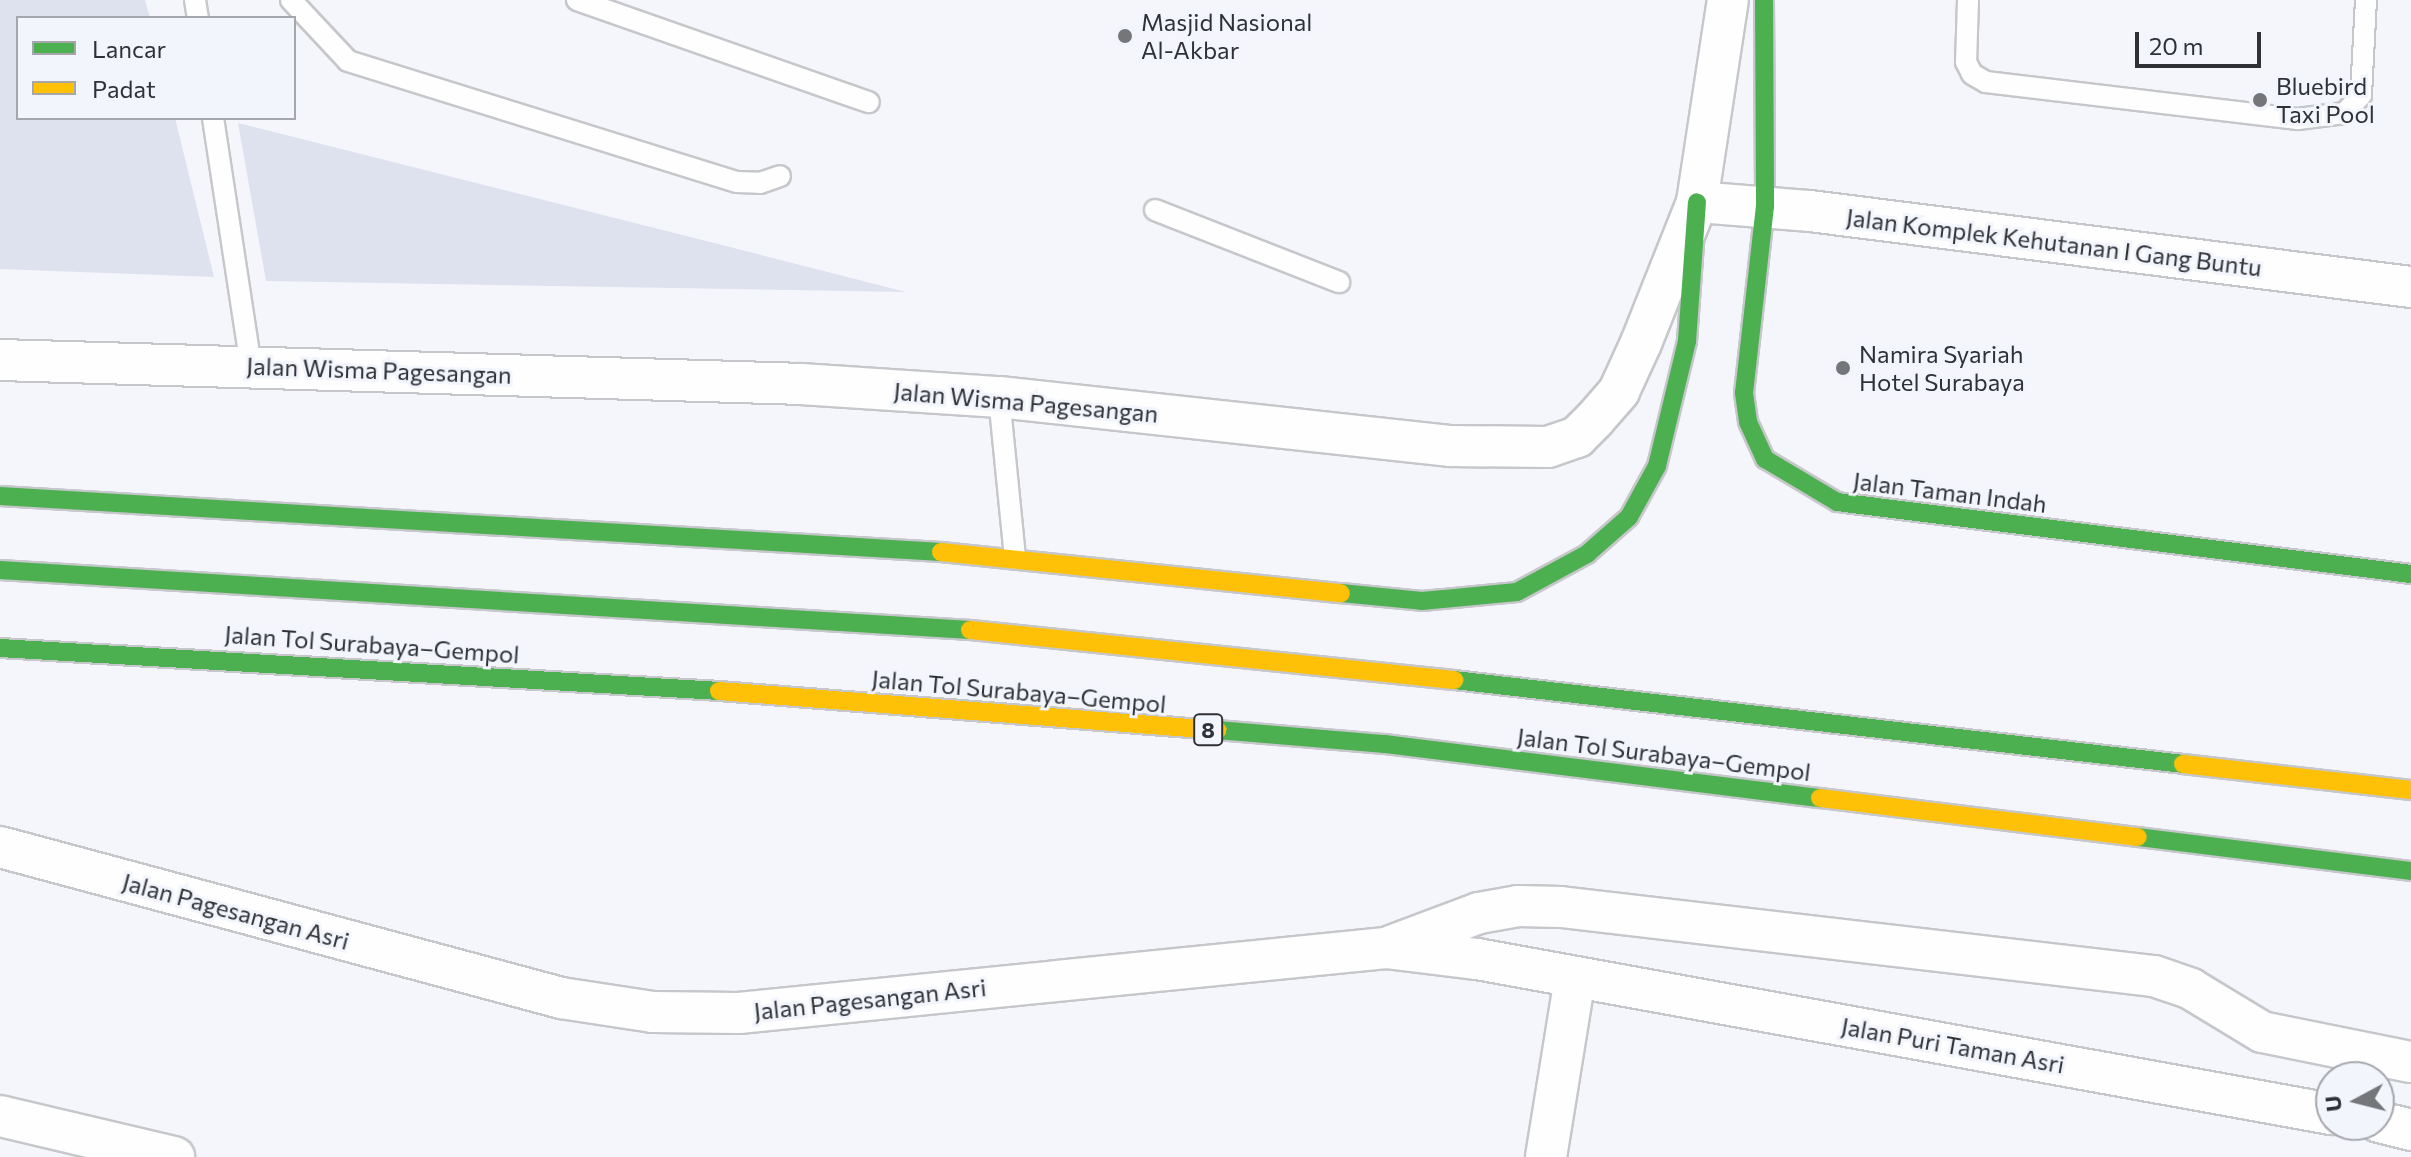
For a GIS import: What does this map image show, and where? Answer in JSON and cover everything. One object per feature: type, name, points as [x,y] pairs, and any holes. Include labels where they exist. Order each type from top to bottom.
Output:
[{"type":"main road","name":"Jalan Taman Indah","points":[[1764,0],[1765,206],[1744,393],[1748,422],[1765,459],[1795,481],[1837,502],[2411,574]]},
{"type":"main road","points":[[0,496],[531,523],[1015,558],[1422,601],[1517,592],[1553,577],[1629,517],[1657,466],[1687,341],[1697,202]]},
{"type":"main road","points":[[0,570],[814,617],[1126,642],[2411,790]]},
{"type":"main road","name":"Jalan Tol Surabaya–Gempol","points":[[0,648],[723,691],[1385,744],[2411,871]]},
{"type":"street","name":"Jalan Wisma Pagesangan","points":[[0,360],[802,384],[999,397],[1451,446],[1548,447],[1577,437],[1619,391],[1697,202],[1728,0]]},
{"type":"street","name":"Jalan Komplek Kehutanan I Gang Buntu","points":[[1697,202],[1765,206],[2411,287]]},
{"type":"street","name":"Jalan Pagesangan Asri","points":[[0,847],[561,998],[653,1012],[739,1013],[1386,948],[1575,977]]},
{"type":"street","points":[[1386,948],[1479,913],[1518,906],[1561,907],[2154,976],[2191,989],[2262,1032],[2411,1062]]},
{"type":"street","points":[[1546,1157],[1575,977]]},
{"type":"street","name":"Jalan Puri Taman Asri","points":[[1575,977],[2315,1111]]},
{"type":"street","points":[[0,1116],[174,1157]]},
{"type":"lane","points":[[291,0],[348,61],[737,182],[760,183],[780,176]]},
{"type":"lane","points":[[577,0],[869,102]]},
{"type":"lane","points":[[1968,0],[1966,62],[1972,74],[1986,82],[2298,119],[2345,113],[2361,95],[2366,0]]},
{"type":"lane","points":[[213,120],[251,366]]},
{"type":"lane","points":[[1155,210],[1339,282]]},
{"type":"lane","points":[[999,397],[1015,558]]},
{"type":"shaded area","points":[[0,0],[145,0],[149,16],[16,16],[16,120],[175,120],[214,277],[0,269]]},
{"type":"shaded area","points":[[238,123],[722,245],[906,292],[266,281]]},
{"type":"traffic: fast","points":[[1764,0],[1765,206],[1744,393],[1748,422],[1765,459],[1837,502],[2411,574]]},
{"type":"traffic: fast","points":[[1341,593],[1422,601],[1517,592],[1587,554],[1629,517],[1657,466],[1687,341],[1697,202]]},
{"type":"traffic: fast","points":[[0,496],[941,552]]},
{"type":"traffic: fast","points":[[0,570],[970,630]]},
{"type":"traffic: fast","points":[[0,648],[719,691]]},
{"type":"traffic: fast","points":[[1454,680],[2183,764]]},
{"type":"traffic: fast","points":[[1217,730],[1385,744],[1820,798]]},
{"type":"traffic: fast","points":[[2138,837],[2411,871]]},
{"type":"traffic: slow","points":[[941,552],[1341,593]]},
{"type":"traffic: slow","points":[[970,630],[1454,680]]},
{"type":"traffic: slow","points":[[719,691],[1217,730]]},
{"type":"traffic: slow","points":[[2183,764],[2411,790]]},
{"type":"traffic: slow","points":[[1820,798],[2138,837]]},
{"type":"place","name":"Masjid Nasional Al-Akbar","points":[[1125,36]]},
{"type":"place","name":"Bluebird Taxi Pool","points":[[2260,100]]},
{"type":"place","name":"Namira Syariah Hotel Surabaya","points":[[1843,368]]}]
